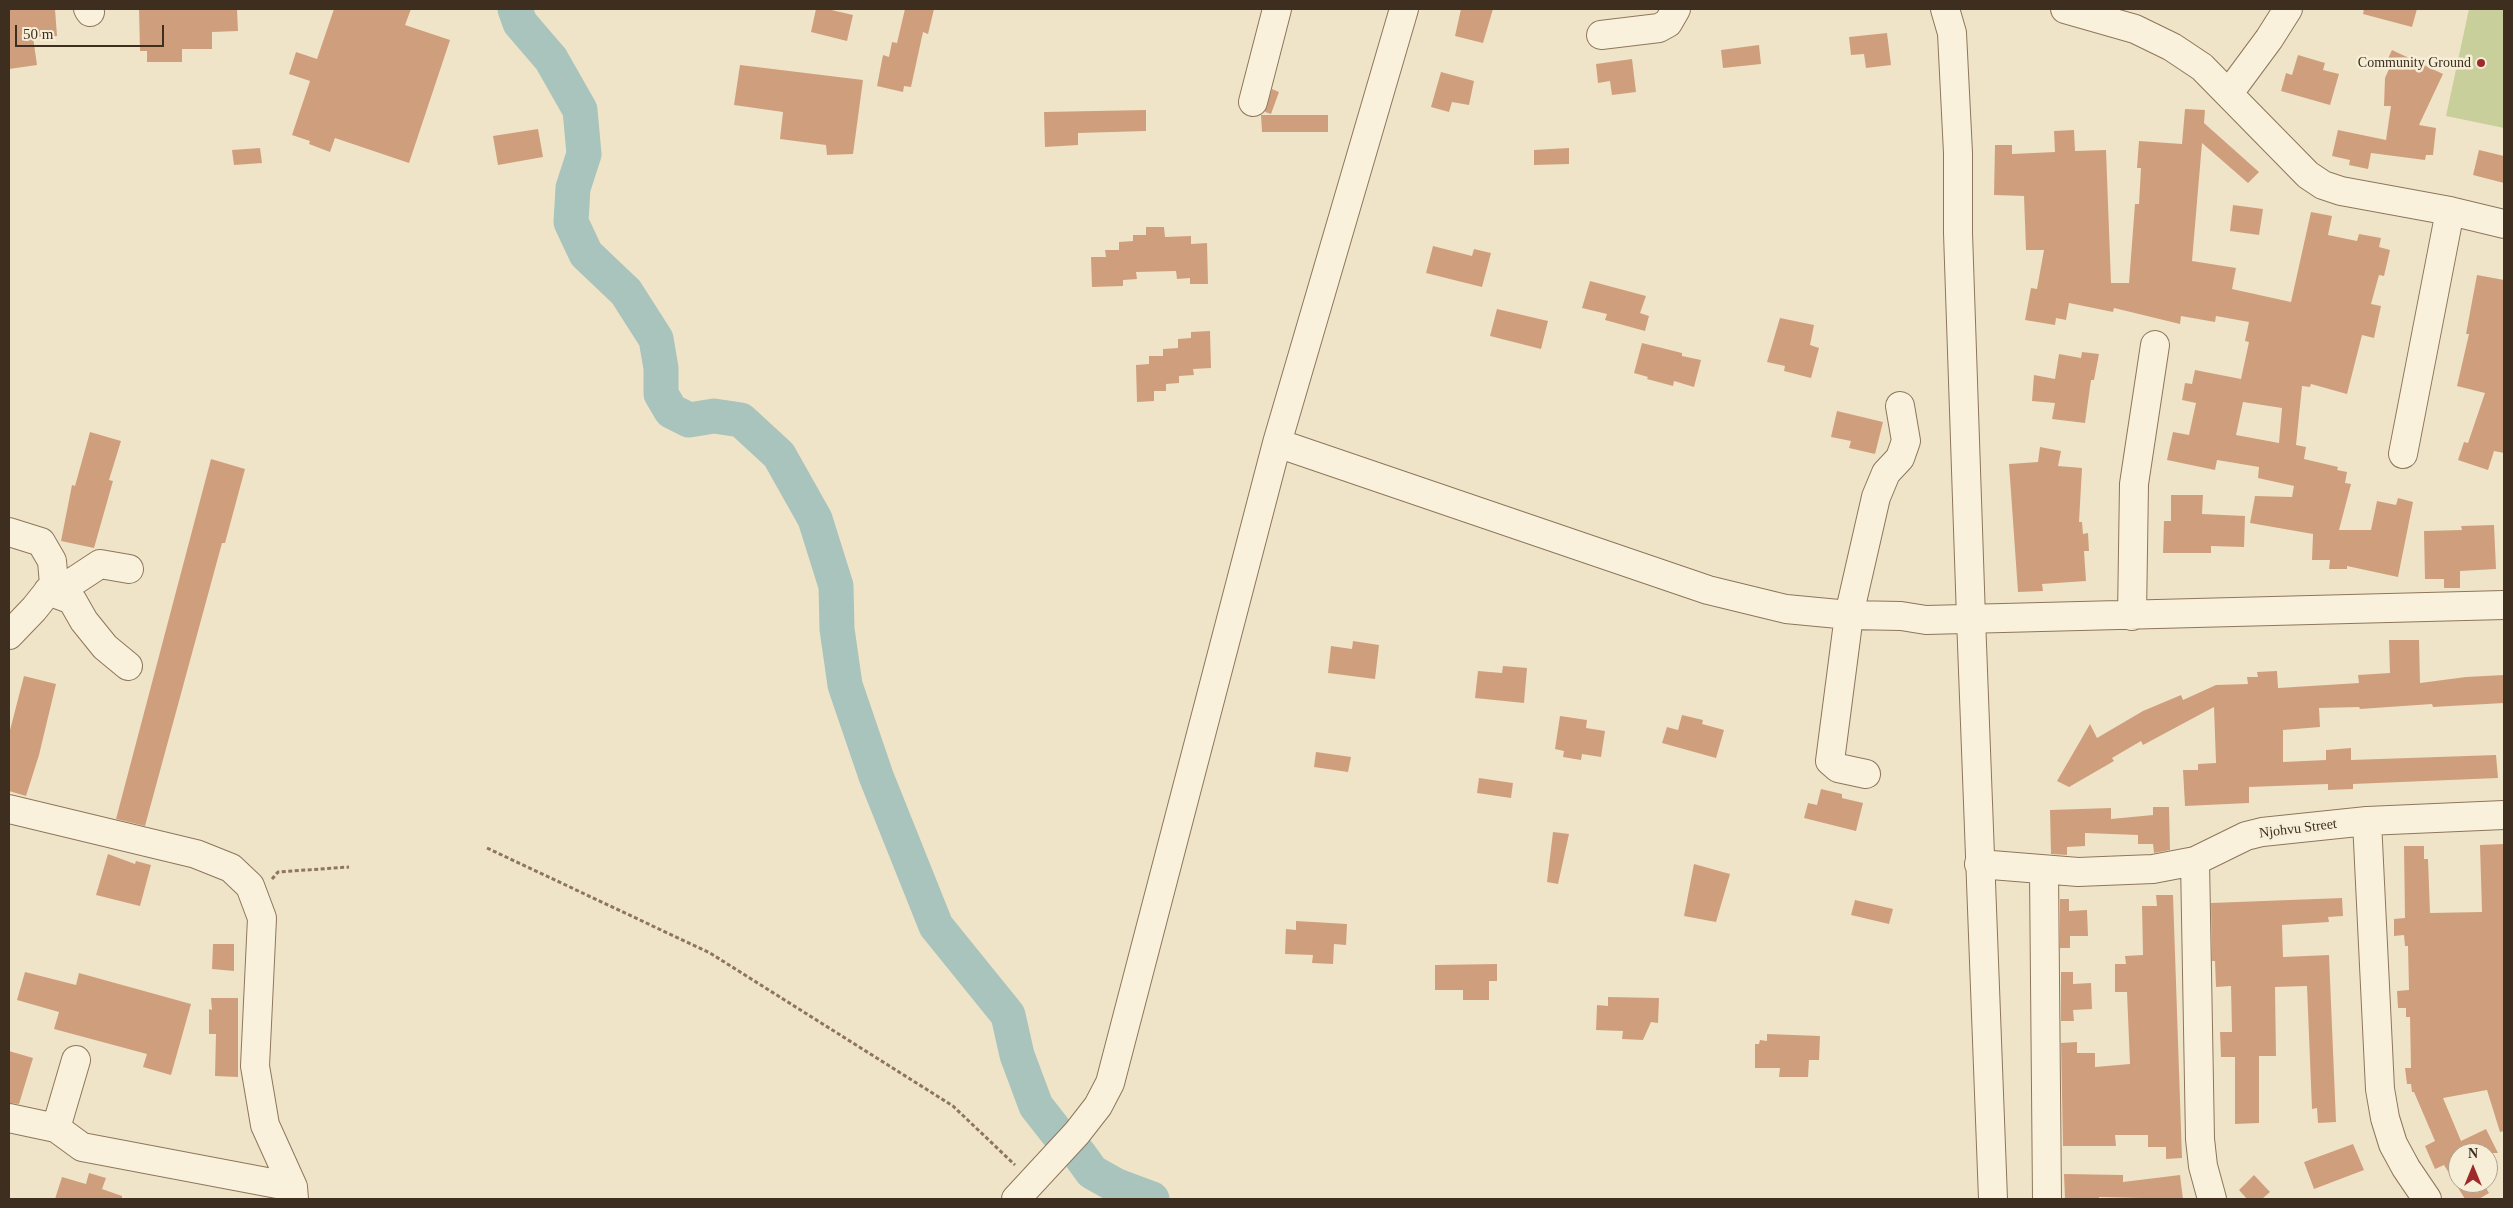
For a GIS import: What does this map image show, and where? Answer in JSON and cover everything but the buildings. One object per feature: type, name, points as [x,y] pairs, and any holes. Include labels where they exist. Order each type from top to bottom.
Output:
[{"type":"street","points":[[1253,102],[1277,9]]},
{"type":"street","points":[[1024,1191],[1098,1106],[1110,1083],[1277,443],[1404,9]]},
{"type":"street","points":[[1601,36],[1659,28],[1668,23],[1676,9]]},
{"type":"street","points":[[1946,9],[1952,33],[1958,153],[1958,233],[1970,618],[1993,1199]]},
{"type":"street","points":[[2071,9],[2135,29],[2172,47],[2202,67],[2229,92],[2308,175],[2323,185],[2341,191],[2450,211],[2504,224]]},
{"type":"street","points":[[2229,92],[2269,39],[2288,9]]},
{"type":"street","points":[[2403,454],[2450,211]]},
{"type":"street","points":[[2132,616],[2134,484],[2155,345]]},
{"type":"street","points":[[1866,774],[1838,768],[1830,760],[1848,615],[1876,497],[1886,473],[1900,458],[1906,441],[1900,406]]},
{"type":"street","points":[[1277,443],[1708,590],[1786,609],[1848,615],[1901,616],[1926,620],[2504,605]]},
{"type":"street","points":[[9,532],[41,542],[52,562],[54,584],[9,635]]},
{"type":"street","points":[[48,591],[71,583],[100,564],[129,569]]},
{"type":"street","points":[[48,591],[72,600],[84,622],[105,647],[128,666]]},
{"type":"street","points":[[9,809],[196,854],[231,868],[250,886],[262,918],[256,1066],[265,1124],[293,1193]]},
{"type":"street","name":"Njohvu Street","points":[[1980,864],[2044,871],[2078,872],[2153,869],[2195,861],[2246,836],[2262,832],[2367,821],[2504,815]]},
{"type":"street","points":[[2367,821],[2380,1089],[2385,1118],[2393,1144],[2406,1168],[2427,1199]]},
{"type":"street","points":[[2195,861],[2200,1139],[2203,1166],[2212,1199]]},
{"type":"street","points":[[2044,871],[2047,1199]]},
{"type":"street","points":[[56,1128],[76,1060]]},
{"type":"street","points":[[9,1118],[56,1128],[82,1147],[293,1193]]},
{"type":"path","points":[[487,848],[710,953],[953,1106],[1024,1191]]},
{"type":"path","points":[[254,898],[278,872],[349,867]]},
{"type":"green space","name":"Community Ground","points":[[2469,9],[2504,9],[2504,128],[2446,116]]},
{"type":"waterway","points":[[515,9],[520,23],[551,59],[580,110],[584,154],[573,188],[571,222],[586,254],[626,292],[656,339],[661,368],[661,394],[671,411],[689,420],[714,416],[741,420],[779,455],[815,519],[836,586],[837,629],[845,685],[876,776],[936,926],[1008,1015],[1017,1055],[1036,1106],[1058,1134]]},
{"type":"waterway","points":[[1079,1154],[1092,1172],[1117,1186],[1152,1199]]},
{"type":"place","name":"Community Ground","points":[[2481,63]]}]
